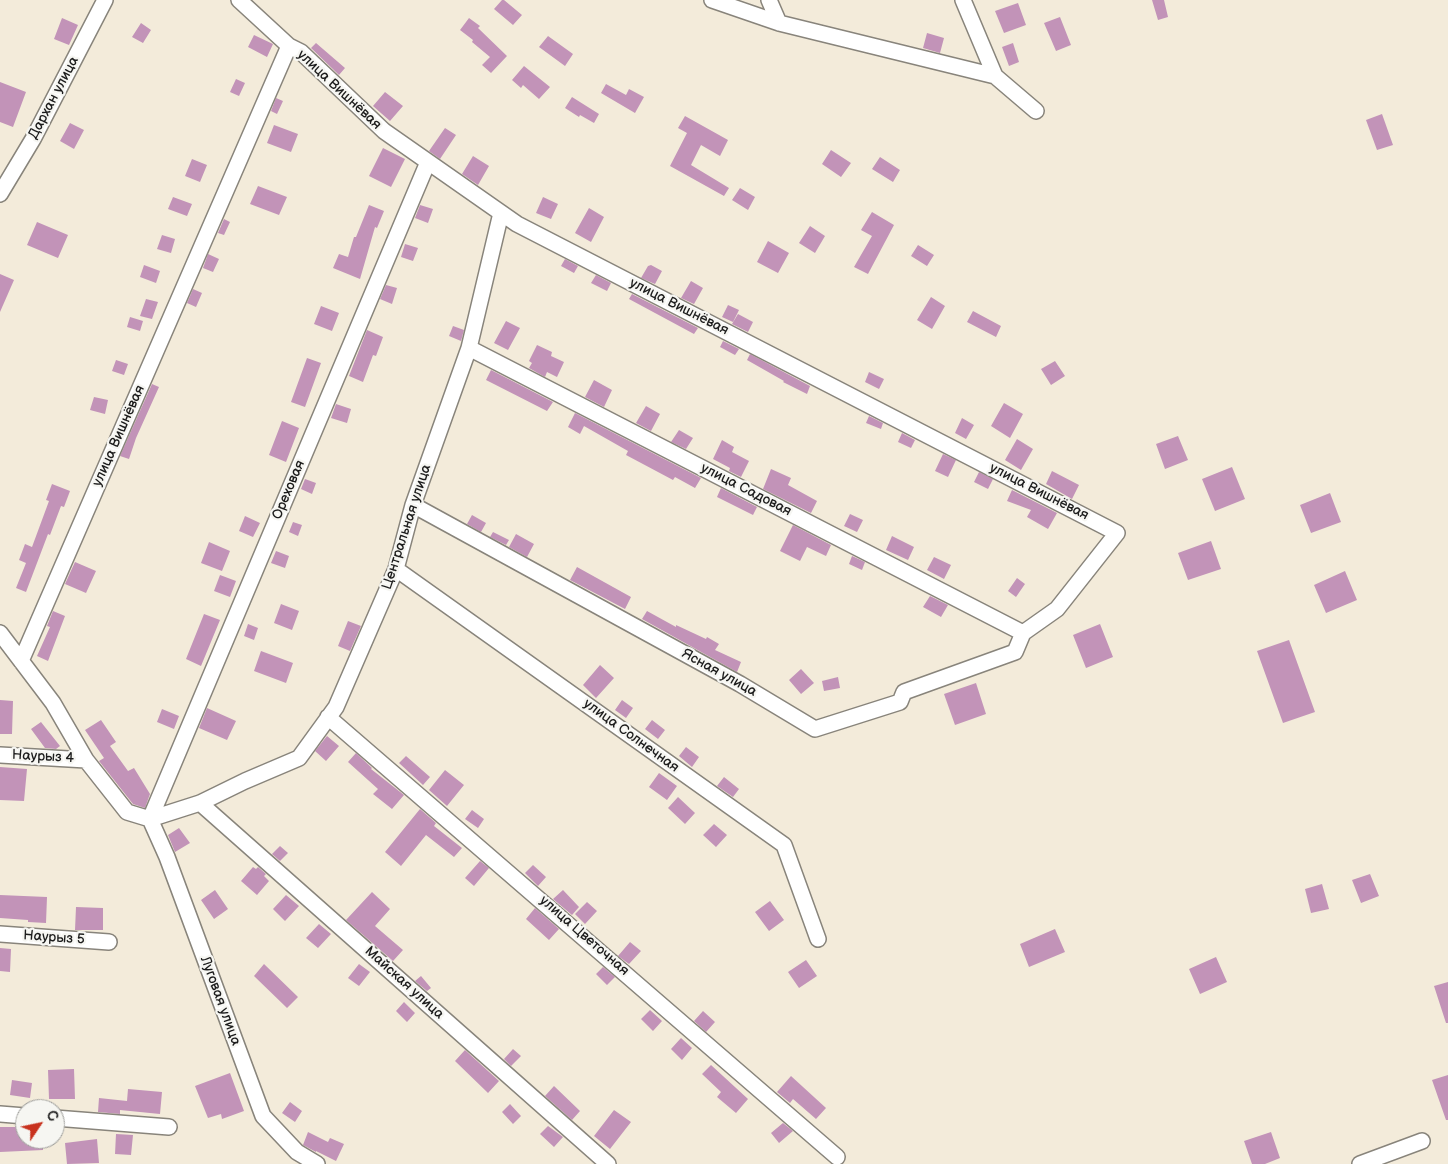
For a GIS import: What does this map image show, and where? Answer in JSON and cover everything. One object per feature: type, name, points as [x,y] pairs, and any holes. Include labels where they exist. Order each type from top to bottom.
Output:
[{"type":"street","name":"Дархан улица","points":[[0,194],[33,139],[105,0]]},
{"type":"street","name":"улица Вишнёвая","points":[[239,0],[289,46],[301,52],[384,131],[526,228],[1117,533],[1057,609],[1024,633]]},
{"type":"street","points":[[712,0],[779,23],[995,76]]},
{"type":"street","points":[[769,0],[779,23]]},
{"type":"street","points":[[963,0],[995,76],[1036,111]]},
{"type":"street","name":"улица Вишнёвая","points":[[21,661],[289,46]]},
{"type":"street","name":"Ореховая","points":[[150,818],[428,162]]},
{"type":"street","name":"Центральная улица","points":[[150,818],[200,803],[299,758],[336,706],[396,569],[413,505],[469,348],[501,212]]},
{"type":"street","name":"улица Садовая","points":[[469,348],[1024,633]]},
{"type":"street","name":"Ясная улица","points":[[413,505],[740,684],[815,729],[900,702],[904,692],[1016,652],[1024,633]]},
{"type":"street","name":"улица Солнечная","points":[[396,569],[784,845],[818,939]]},
{"type":"street","points":[[0,634],[53,703],[86,760],[127,812],[150,818]]},
{"type":"street","name":"улица Цветочная","points":[[328,717],[838,1157]]},
{"type":"street","name":"Наурыз 4","points":[[0,755],[86,760]]},
{"type":"street","name":"Майская улица","points":[[200,803],[608,1164]]},
{"type":"street","name":"Луговая улица","points":[[150,818],[167,857],[263,1116],[297,1152],[317,1164]]},
{"type":"street","name":"Наурыз 5","points":[[0,934],[109,942]]},
{"type":"street","points":[[0,1114],[15,1115]]},
{"type":"street","points":[[65,1119],[168,1127]]},
{"type":"street","points":[[1360,1164],[1422,1141]]},
{"type":"building","points":[[502,0],[522,15],[513,25],[494,9]]},
{"type":"building","points":[[1152,0],[1164,0],[1168,17],[1158,20]]},
{"type":"building","points":[[1018,3],[1026,25],[1004,33],[995,11]]},
{"type":"building","points":[[1060,17],[1071,45],[1056,51],[1044,23]]},
{"type":"building","points":[[62,18],[78,25],[69,45],[54,39]]},
{"type":"building","points":[[469,18],[480,26],[478,28],[507,56],[491,73],[482,65],[490,57],[460,30]]},
{"type":"building","points":[[141,23],[151,30],[143,43],[132,37]]},
{"type":"building","points":[[927,33],[944,38],[940,53],[923,48]]},
{"type":"building","points":[[254,35],[273,44],[267,57],[248,47]]},
{"type":"building","points":[[548,36],[573,54],[565,66],[539,47]]},
{"type":"building","points":[[316,43],[345,68],[339,75],[311,48]]},
{"type":"building","points":[[1013,43],[1019,62],[1009,66],[1002,47]]},
{"type":"building","points":[[524,66],[550,87],[539,99],[523,85],[521,88],[512,80]]},
{"type":"building","points":[[236,79],[245,83],[239,96],[230,92]]},
{"type":"building","points":[[0,82],[26,92],[13,127],[0,122]]},
{"type":"building","points":[[606,84],[626,95],[629,89],[644,97],[635,113],[601,93]]},
{"type":"building","points":[[385,92],[403,106],[390,121],[373,106]]},
{"type":"building","points":[[572,97],[599,114],[594,123],[580,115],[579,117],[565,108]]},
{"type":"building","points":[[276,98],[283,101],[277,114],[271,111]]},
{"type":"building","points":[[1382,114],[1393,145],[1377,150],[1366,120]]},
{"type":"building","points":[[685,116],[728,140],[720,156],[701,145],[691,165],[729,188],[724,196],[670,166],[687,133],[678,128]]},
{"type":"building","points":[[70,123],[84,130],[74,149],[60,141]]},
{"type":"building","points":[[274,125],[298,134],[291,152],[267,143]]},
{"type":"building","points":[[445,128],[456,135],[440,159],[429,151]]},
{"type":"building","points":[[383,148],[405,159],[391,187],[369,176]]},
{"type":"building","points":[[831,150],[851,163],[841,177],[822,164]]},
{"type":"building","points":[[473,156],[489,166],[478,185],[462,174]]},
{"type":"building","points":[[880,157],[900,170],[893,182],[872,169]]},
{"type":"building","points":[[192,159],[207,165],[200,182],[185,176]]},
{"type":"building","points":[[258,186],[287,197],[279,215],[250,204]]},
{"type":"building","points":[[740,188],[755,197],[748,210],[732,200]]},
{"type":"building","points":[[173,197],[192,204],[187,216],[168,209]]},
{"type":"building","points":[[543,197],[558,204],[551,219],[536,213]]},
{"type":"building","points":[[369,205],[384,211],[377,228],[375,227],[360,279],[333,268],[339,254],[348,257],[354,237],[356,237]]},
{"type":"building","points":[[420,205],[433,209],[428,223],[415,218]]},
{"type":"building","points":[[589,208],[604,217],[591,242],[575,233]]},
{"type":"building","points":[[872,212],[894,225],[868,274],[854,267],[872,236],[861,230]]},
{"type":"building","points":[[224,219],[230,222],[224,235],[218,233]]},
{"type":"building","points":[[37,222],[68,235],[58,258],[27,245]]},
{"type":"building","points":[[810,226],[825,236],[815,253],[799,243]]},
{"type":"building","points":[[162,235],[175,239],[171,253],[157,249]]},
{"type":"building","points":[[768,241],[789,253],[778,273],[757,262]]},
{"type":"building","points":[[405,244],[418,248],[413,261],[401,257]]},
{"type":"building","points":[[918,245],[934,255],[927,266],[911,256]]},
{"type":"building","points":[[208,254],[219,259],[213,272],[203,268]]},
{"type":"building","points":[[565,259],[578,266],[574,273],[561,266]]},
{"type":"building","points":[[144,265],[160,271],[156,283],[140,277]]},
{"type":"building","points":[[651,265],[662,271],[655,284],[641,278],[648,266]]},
{"type":"building","points":[[0,274],[14,280],[0,312]]},
{"type":"building","points":[[596,275],[611,283],[607,291],[591,283]]},
{"type":"building","points":[[691,281],[703,288],[694,304],[681,298]]},
{"type":"building","points":[[386,285],[397,288],[392,304],[380,299]]},
{"type":"building","points":[[193,289],[202,293],[196,307],[187,303]]},
{"type":"building","points":[[632,294],[698,328],[694,334],[629,299]]},
{"type":"building","points":[[931,297],[945,306],[932,329],[917,320]]},
{"type":"building","points":[[146,299],[158,302],[152,319],[140,316]]},
{"type":"building","points":[[728,305],[739,310],[733,322],[722,317]]},
{"type":"building","points":[[321,306],[339,313],[332,331],[314,324]]},
{"type":"building","points":[[973,311],[1001,326],[996,337],[967,322]]},
{"type":"building","points":[[738,314],[753,322],[748,332],[732,324]]},
{"type":"building","points":[[130,317],[143,321],[140,331],[127,327]]},
{"type":"building","points":[[506,321],[520,328],[508,350],[494,343]]},
{"type":"building","points":[[453,326],[464,330],[461,341],[449,336]]},
{"type":"building","points":[[367,330],[383,337],[376,356],[373,355],[363,382],[349,376]]},
{"type":"building","points":[[723,341],[739,349],[735,355],[720,347]]},
{"type":"building","points":[[537,345],[552,352],[551,356],[564,362],[557,377],[547,372],[545,377],[529,368],[532,363],[529,361]]},
{"type":"building","points":[[750,354],[810,386],[807,394],[747,360]]},
{"type":"building","points":[[307,358],[321,363],[305,407],[291,402]]},
{"type":"building","points":[[116,360],[128,364],[124,375],[112,371]]},
{"type":"building","points":[[1055,361],[1065,376],[1051,385],[1041,369]]},
{"type":"building","points":[[491,370],[553,402],[547,411],[486,380]]},
{"type":"building","points":[[869,372],[884,379],[879,389],[865,382]]},
{"type":"building","points":[[594,380],[612,390],[604,407],[585,397]]},
{"type":"building","points":[[152,384],[159,387],[136,438],[129,459],[120,456]]},
{"type":"building","points":[[94,397],[108,400],[105,414],[90,410]]},
{"type":"building","points":[[1004,403],[1023,414],[1010,438],[991,426]]},
{"type":"building","points":[[336,404],[351,409],[347,423],[331,418]]},
{"type":"building","points":[[646,406],[660,414],[651,431],[636,423]]},
{"type":"building","points":[[575,413],[701,478],[695,488],[675,477],[673,480],[626,455],[628,451],[584,426],[580,434],[568,427]]},
{"type":"building","points":[[869,416],[883,423],[881,429],[866,423]]},
{"type":"building","points":[[962,418],[974,425],[966,439],[955,433]]},
{"type":"building","points":[[282,421],[299,428],[286,462],[269,455]]},
{"type":"building","points":[[679,430],[693,438],[686,449],[671,442]]},
{"type":"building","points":[[902,433],[915,440],[911,448],[898,442]]},
{"type":"building","points":[[1178,436],[1188,460],[1165,469],[1156,444]]},
{"type":"building","points":[[1017,439],[1033,449],[1021,470],[1005,460]]},
{"type":"building","points":[[722,440],[734,447],[732,452],[749,461],[741,477],[729,471],[730,468],[713,459]]},
{"type":"building","points":[[943,454],[956,460],[948,477],[935,471]]},
{"type":"building","points":[[1232,467],[1245,499],[1215,511],[1202,479]]},
{"type":"building","points":[[771,469],[791,478],[788,485],[817,501],[811,513],[763,489]]},
{"type":"building","points":[[1052,471],[1079,485],[1072,499],[1046,484]]},
{"type":"building","points":[[979,472],[993,479],[988,489],[974,482]]},
{"type":"building","points":[[305,479],[316,483],[312,494],[301,489]]},
{"type":"building","points":[[52,484],[70,491],[64,507],[61,506],[50,535],[48,534],[26,592],[16,588],[26,563],[19,560],[25,544],[32,547],[49,501],[46,500]]},
{"type":"building","points":[[721,488],[757,507],[753,515],[717,497]]},
{"type":"building","points":[[1012,490],[1057,513],[1048,529],[1027,517],[1031,510],[1007,501]]},
{"type":"building","points":[[1330,493],[1341,522],[1311,533],[1300,505]]},
{"type":"building","points":[[850,514],[863,520],[857,532],[844,526]]},
{"type":"building","points":[[472,515],[486,523],[481,532],[467,524]]},
{"type":"building","points":[[245,516],[260,523],[253,537],[239,531]]},
{"type":"building","points":[[293,522],[302,525],[298,536],[289,532]]},
{"type":"building","points":[[793,525],[831,545],[826,556],[807,547],[800,561],[780,551]]},
{"type":"building","points":[[493,532],[509,540],[506,545],[490,537]]},
{"type":"building","points":[[516,534],[534,544],[527,557],[509,547]]},
{"type":"building","points":[[892,536],[914,547],[908,560],[886,550]]},
{"type":"building","points":[[1211,541],[1221,569],[1188,580],[1178,553]]},
{"type":"building","points":[[209,542],[230,551],[222,571],[201,563]]},
{"type":"building","points":[[276,551],[289,556],[285,568],[271,563]]},
{"type":"building","points":[[852,556],[865,562],[862,570],[849,564]]},
{"type":"building","points":[[934,557],[951,565],[944,579],[927,570]]},
{"type":"building","points":[[75,562],[96,571],[86,593],[65,584]]},
{"type":"building","points":[[577,567],[631,597],[625,609],[570,580]]},
{"type":"building","points":[[1345,571],[1357,600],[1326,613],[1314,585]]},
{"type":"building","points":[[220,575],[236,581],[230,597],[214,591]]},
{"type":"building","points":[[1017,578],[1025,584],[1016,597],[1008,591]]},
{"type":"building","points":[[930,596],[948,605],[941,617],[923,607]]},
{"type":"building","points":[[281,604],[299,611],[292,630],[274,623]]},
{"type":"building","points":[[53,611],[65,616],[48,661],[37,656],[50,627],[47,626]]},
{"type":"building","points":[[647,611],[676,627],[676,625],[706,639],[707,637],[719,644],[715,650],[741,662],[737,672],[642,619]]},
{"type":"building","points":[[204,614],[220,620],[201,666],[186,659]]},
{"type":"building","points":[[348,621],[361,626],[350,651],[338,646]]},
{"type":"building","points":[[248,624],[258,628],[254,640],[244,636]]},
{"type":"building","points":[[1100,624],[1113,657],[1086,668],[1073,635]]},
{"type":"building","points":[[1289,640],[1315,712],[1283,723],[1257,651]]},
{"type":"building","points":[[261,651],[293,663],[286,683],[254,671]]},
{"type":"building","points":[[600,665],[614,678],[596,698],[583,685]]},
{"type":"building","points":[[801,669],[814,683],[801,694],[789,680]]},
{"type":"building","points":[[838,677],[840,688],[824,691],[822,681]]},
{"type":"building","points":[[976,683],[986,714],[955,725],[944,694]]},
{"type":"building","points":[[0,700],[13,701],[12,734],[0,734]]},
{"type":"building","points":[[622,700],[633,708],[626,718],[615,710]]},
{"type":"building","points":[[207,708],[236,721],[227,740],[199,728]]},
{"type":"building","points":[[162,709],[179,716],[174,729],[157,722]]},
{"type":"building","points":[[101,720],[116,742],[110,746],[128,771],[134,768],[150,794],[145,808],[133,804],[99,761],[104,758],[85,730]]},
{"type":"building","points":[[652,720],[665,730],[658,739],[645,729]]},
{"type":"building","points":[[41,722],[60,746],[56,749],[45,748],[31,729]]},
{"type":"building","points":[[327,736],[339,746],[326,761],[315,751]]},
{"type":"building","points":[[686,747],[699,757],[692,767],[679,756]]},
{"type":"building","points":[[356,753],[371,769],[404,795],[392,809],[373,794],[378,789],[348,762]]},
{"type":"building","points":[[406,756],[430,777],[423,785],[399,763]]},
{"type":"building","points":[[0,767],[27,769],[24,801],[0,800]]},
{"type":"building","points":[[445,770],[464,785],[447,806],[429,790]]},
{"type":"building","points":[[659,773],[677,786],[667,800],[649,787]]},
{"type":"building","points":[[724,777],[739,789],[733,797],[717,786]]},
{"type":"building","points":[[678,797],[695,813],[685,824],[668,808]]},
{"type":"building","points":[[420,809],[436,823],[434,826],[462,848],[454,857],[426,835],[401,866],[385,852]]},
{"type":"building","points":[[472,810],[484,819],[478,828],[465,819]]},
{"type":"building","points":[[714,824],[727,835],[716,847],[703,835]]},
{"type":"building","points":[[179,828],[190,843],[175,852],[168,835]]},
{"type":"building","points":[[280,846],[288,853],[280,861],[272,854]]},
{"type":"building","points":[[480,861],[489,868],[474,886],[465,878]]},
{"type":"building","points":[[533,865],[546,877],[538,886],[525,873]]},
{"type":"building","points":[[253,867],[256,869],[258,867],[266,874],[264,876],[269,881],[257,895],[241,881]]},
{"type":"building","points":[[1370,874],[1379,896],[1361,903],[1352,880]]},
{"type":"building","points":[[1322,884],[1329,909],[1311,913],[1305,889]]},
{"type":"building","points":[[215,890],[228,909],[214,919],[201,900]]},
{"type":"building","points":[[563,890],[579,907],[572,915],[553,899]]},
{"type":"building","points":[[372,892],[390,909],[375,926],[403,950],[393,961],[346,920]]},
{"type":"building","points":[[0,895],[47,897],[46,923],[0,918]]},
{"type":"building","points":[[286,895],[299,906],[285,921],[273,909]]},
{"type":"building","points":[[770,901],[784,920],[769,931],[755,912]]},
{"type":"building","points":[[587,902],[597,911],[585,924],[575,914]]},
{"type":"building","points":[[76,907],[103,908],[103,930],[75,930]]},
{"type":"building","points":[[535,908],[559,929],[549,940],[526,919]]},
{"type":"building","points":[[319,924],[331,934],[318,948],[306,938]]},
{"type":"building","points":[[1055,929],[1065,952],[1029,967],[1020,944]]},
{"type":"building","points":[[630,942],[641,951],[629,964],[618,956]]},
{"type":"building","points":[[0,948],[11,949],[10,972],[0,971]]},
{"type":"building","points":[[1216,957],[1227,982],[1200,994],[1189,969]]},
{"type":"building","points":[[806,960],[817,976],[799,988],[788,972]]},
{"type":"building","points":[[264,964],[298,997],[287,1008],[254,976]]},
{"type":"building","points":[[359,964],[370,972],[359,986],[348,978]]},
{"type":"building","points":[[603,967],[615,977],[607,985],[596,974]]},
{"type":"building","points":[[421,976],[431,988],[427,991],[415,981]]},
{"type":"building","points":[[1448,982],[1448,1023],[1446,1023],[1434,986]]},
{"type":"building","points":[[404,1002],[415,1013],[407,1022],[396,1011]]},
{"type":"building","points":[[650,1010],[662,1021],[653,1031],[641,1019]]},
{"type":"building","points":[[703,1011],[715,1022],[706,1032],[694,1021]]},
{"type":"building","points":[[681,1038],[692,1048],[682,1060],[671,1049]]},
{"type":"building","points":[[513,1049],[521,1056],[511,1066],[504,1059]]},
{"type":"building","points":[[465,1050],[499,1081],[488,1093],[455,1061]]},
{"type":"building","points":[[711,1065],[748,1099],[736,1113],[717,1097],[721,1092],[702,1074]]},
{"type":"building","points":[[74,1069],[75,1099],[49,1099],[48,1070]]},
{"type":"building","points":[[230,1073],[244,1111],[222,1119],[221,1114],[208,1118],[195,1086]]},
{"type":"building","points":[[1448,1075],[1448,1120],[1446,1120],[1432,1080]]},
{"type":"building","points":[[791,1076],[826,1108],[816,1119],[793,1099],[790,1103],[777,1092]]},
{"type":"building","points":[[12,1080],[32,1083],[30,1098],[10,1095]]},
{"type":"building","points":[[554,1086],[580,1111],[572,1120],[545,1096]]},
{"type":"building","points":[[128,1089],[162,1092],[160,1114],[120,1110],[120,1114],[98,1112],[99,1098],[127,1101]]},
{"type":"building","points":[[290,1102],[302,1111],[295,1122],[282,1113]]},
{"type":"building","points":[[510,1104],[521,1116],[513,1124],[502,1112]]},
{"type":"building","points":[[614,1110],[631,1122],[610,1149],[594,1136]]},
{"type":"building","points":[[783,1123],[793,1131],[779,1143],[771,1133]]},
{"type":"building","points":[[548,1126],[563,1137],[554,1147],[540,1134]]},
{"type":"building","points":[[0,1127],[15,1127],[15,1149],[43,1149],[43,1150],[0,1152]]},
{"type":"building","points":[[308,1132],[328,1142],[330,1138],[344,1144],[336,1161],[303,1145]]},
{"type":"building","points":[[1271,1132],[1280,1158],[1265,1164],[1252,1164],[1244,1141]]},
{"type":"building","points":[[116,1134],[133,1135],[131,1155],[115,1154]]},
{"type":"building","points":[[97,1139],[99,1163],[67,1164],[65,1143]]}]
